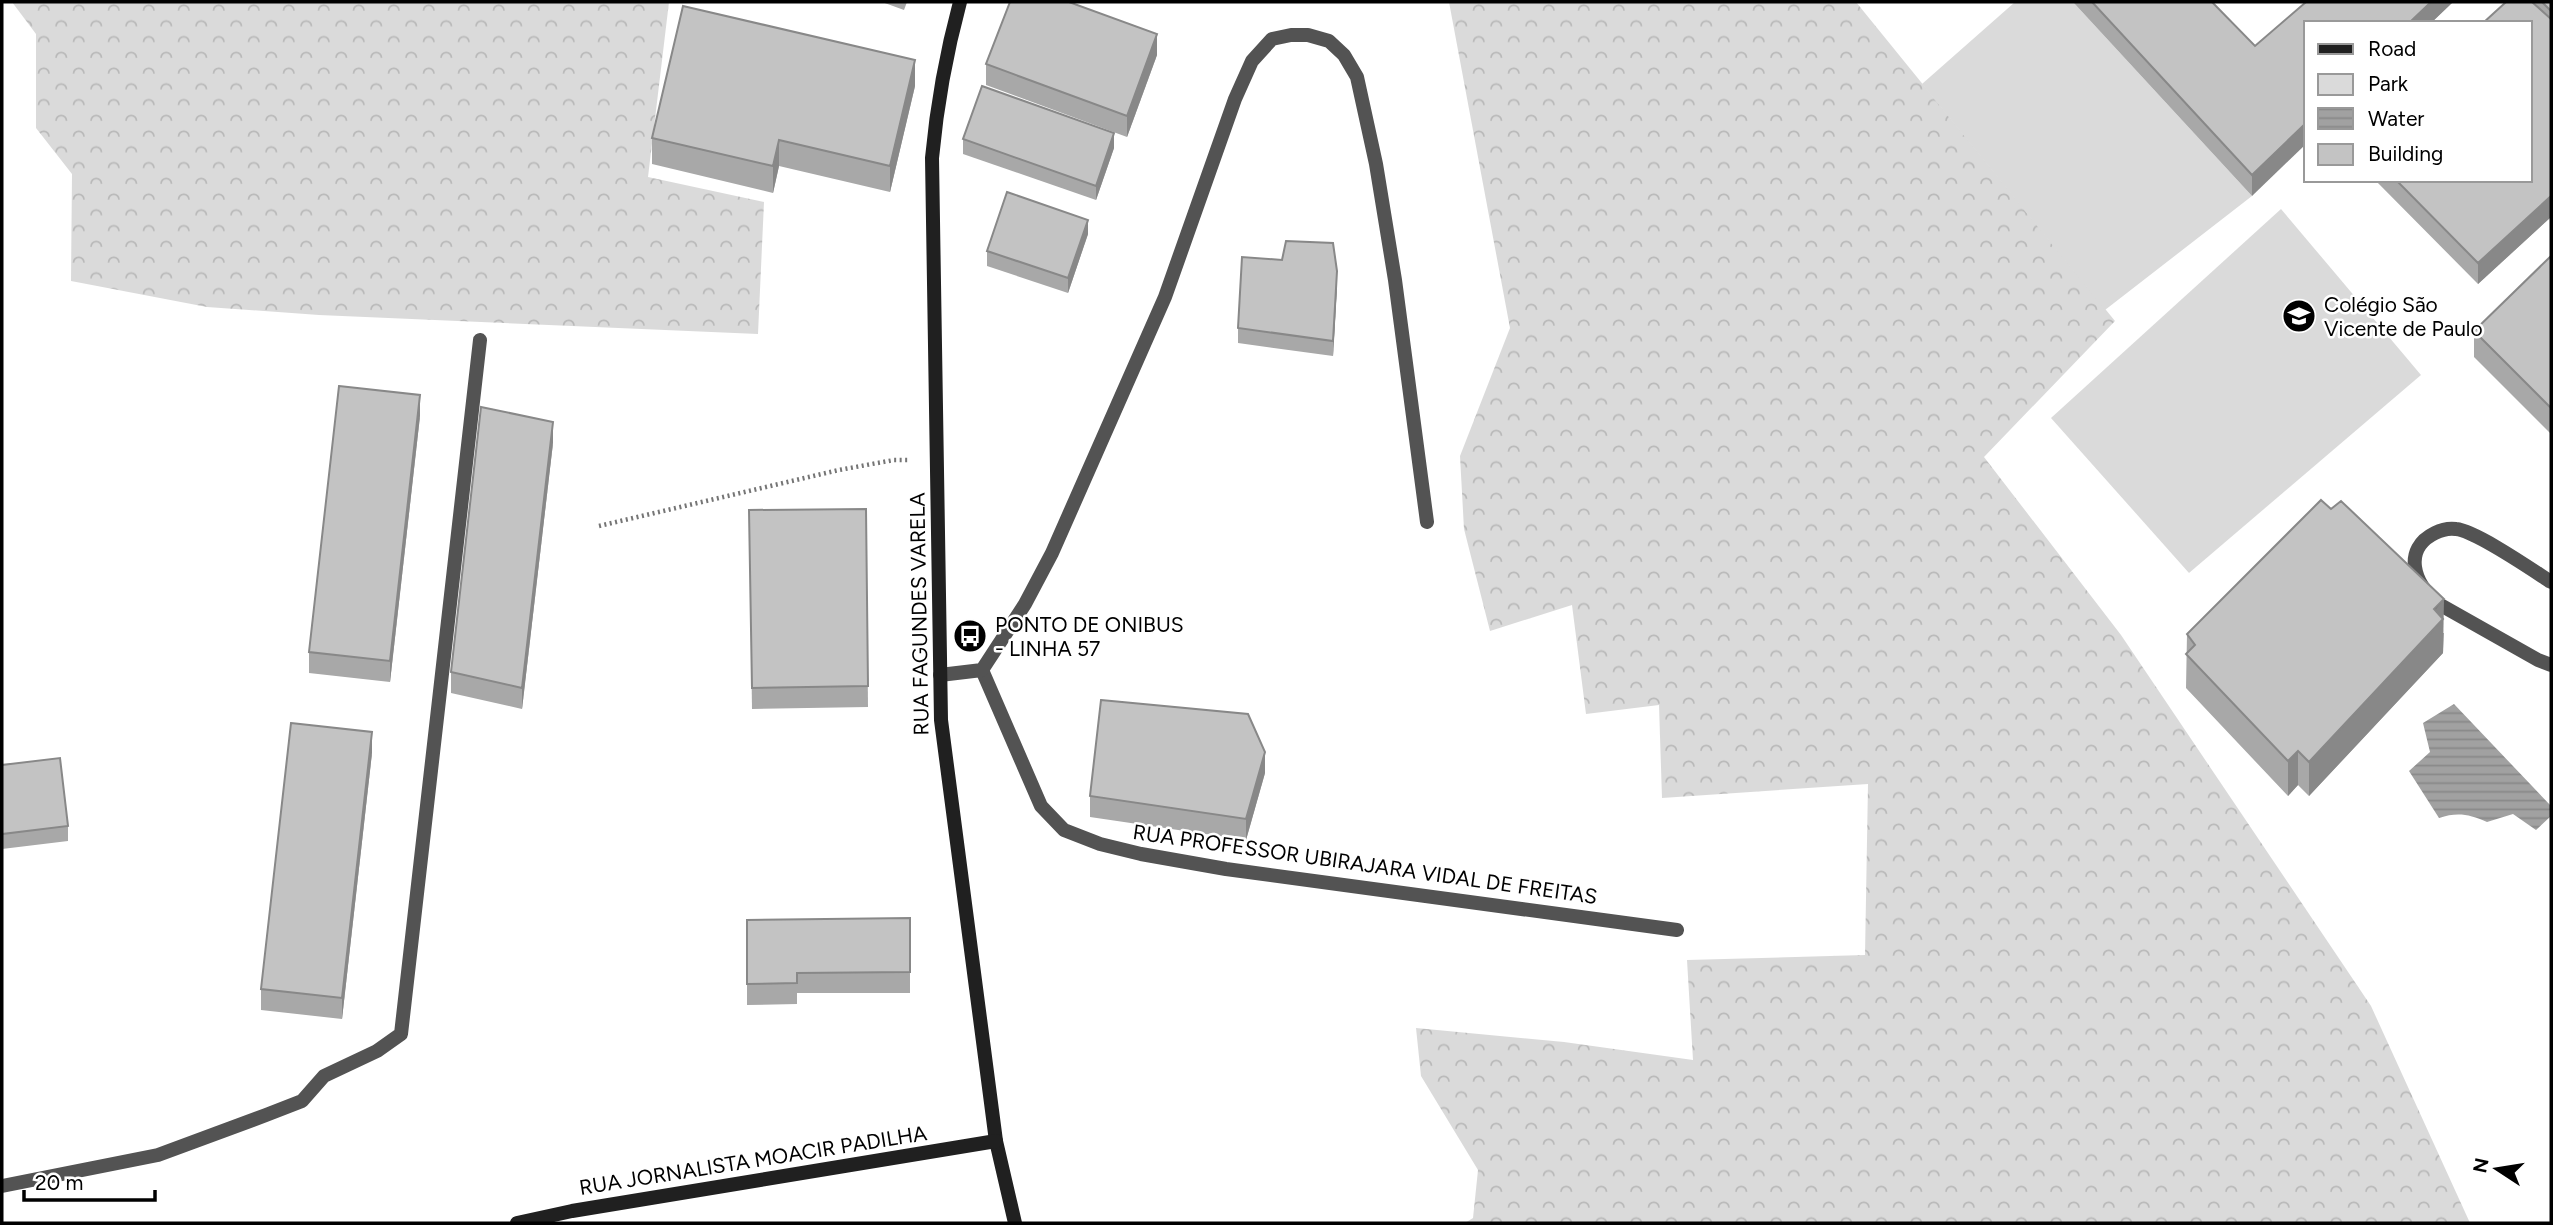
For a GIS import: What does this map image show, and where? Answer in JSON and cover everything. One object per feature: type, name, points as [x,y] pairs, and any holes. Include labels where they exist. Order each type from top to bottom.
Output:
[{"type":"main road","name":"RUA FAGUNDES VARELA","points":[[960,2],[946,54],[936,112],[932,158],[940,675],[944,759],[996,1141],[1015,1223]]},
{"type":"main road","name":"RUA JORNALISTA MOACIR PADILHA","points":[[517,1223],[572,1211],[996,1141]]},
{"type":"street","points":[[940,675],[982,670],[1025,604],[1052,553],[1164,296],[1235,99],[1252,61],[1272,39],[1291,34],[1329,41],[1345,55],[1357,76],[1376,164],[1395,281],[1427,522]]},
{"type":"street","points":[[2,1186],[158,1156],[266,1115],[302,1101],[324,1076],[377,1051],[401,1034],[481,340]]},
{"type":"street","points":[[2551,582],[2472,534],[2456,528],[2440,530],[2428,536],[2418,545],[2414,561],[2425,593],[2437,603],[2551,665]]},
{"type":"street","name":"RUA PROFESSOR UBIRAJARA VIDAL DE FREITAS","points":[[982,670],[1041,806],[1065,830],[1100,844],[1226,869],[1676,930]]},
{"type":"path","points":[[599,526],[839,470],[894,460],[937,460]]},
{"type":"green space","points":[[12,2],[669,2],[648,177],[764,202],[758,334],[319,315],[207,307],[71,281],[72,174],[36,128],[36,34]]},
{"type":"green space","points":[[1449,2],[1856,2],[2115,321],[1984,457],[2121,635],[2371,1006],[2470,1223],[1465,1223],[1473,1218],[1478,1170],[1421,1076],[1416,1028],[1564,1042],[1693,1060],[1687,960],[1865,955],[1868,784],[1662,798],[1659,705],[1586,714],[1572,605],[1490,631],[1464,529],[1460,456],[1510,328]]},
{"type":"green space","points":[[2015,2],[2073,2],[2252,196],[2105,310],[1922,84]]},
{"type":"green space","points":[[2281,209],[2421,375],[2189,573],[2051,418]]},
{"type":"water","points":[[2454,704],[2551,806],[2551,816],[2536,830],[2513,814],[2487,822],[2463,815],[2439,818],[2409,771],[2430,752],[2423,723]]},
{"type":"building","points":[[1010,2],[1069,2],[1157,34],[1127,116],[986,64]]},
{"type":"building","points":[[2092,2],[2212,2],[2255,46],[2306,2],[2431,2],[2411,21],[2304,21],[2304,125],[2252,175]]},
{"type":"building","points":[[2506,2],[2532,2],[2551,19],[2551,196],[2478,263],[2398,182],[2532,182],[2532,21],[2485,21]]},
{"type":"building","points":[[2542,2],[2551,2],[2551,11]]},
{"type":"building","points":[[683,6],[915,60],[890,166],[779,140],[773,166],[652,138]]},
{"type":"building","points":[[982,86],[1114,133],[1096,186],[963,139]]},
{"type":"building","points":[[1007,192],[1088,220],[1068,278],[987,251]]},
{"type":"building","points":[[1286,241],[1333,243],[1337,271],[1333,341],[1238,328],[1242,257],[1282,260]]},
{"type":"building","points":[[2551,256],[2551,408],[2474,331]]},
{"type":"building","points":[[339,386],[420,395],[390,661],[309,652]]},
{"type":"building","points":[[481,407],[553,422],[522,688],[451,672]]},
{"type":"building","points":[[2321,500],[2331,509],[2341,501],[2444,599],[2434,609],[2443,619],[2309,762],[2298,751],[2288,761],[2186,654],[2195,645],[2187,634]]},
{"type":"building","points":[[866,509],[868,686],[752,688],[749,510]]},
{"type":"building","points":[[1101,700],[1248,714],[1265,752],[1246,819],[1090,796]]},
{"type":"building","points":[[291,723],[372,732],[342,998],[261,989]]},
{"type":"building","points":[[60,758],[68,826],[2,834],[2,765]]},
{"type":"building","points":[[910,918],[910,972],[797,973],[797,983],[747,984],[747,920]]},
{"type":"place","name":"Colégio São Vicente de Paulo","points":[[2299,316]]},
{"type":"place","name":"PONTO DE ONIBUS - LINHA 57","points":[[970,636]]}]
